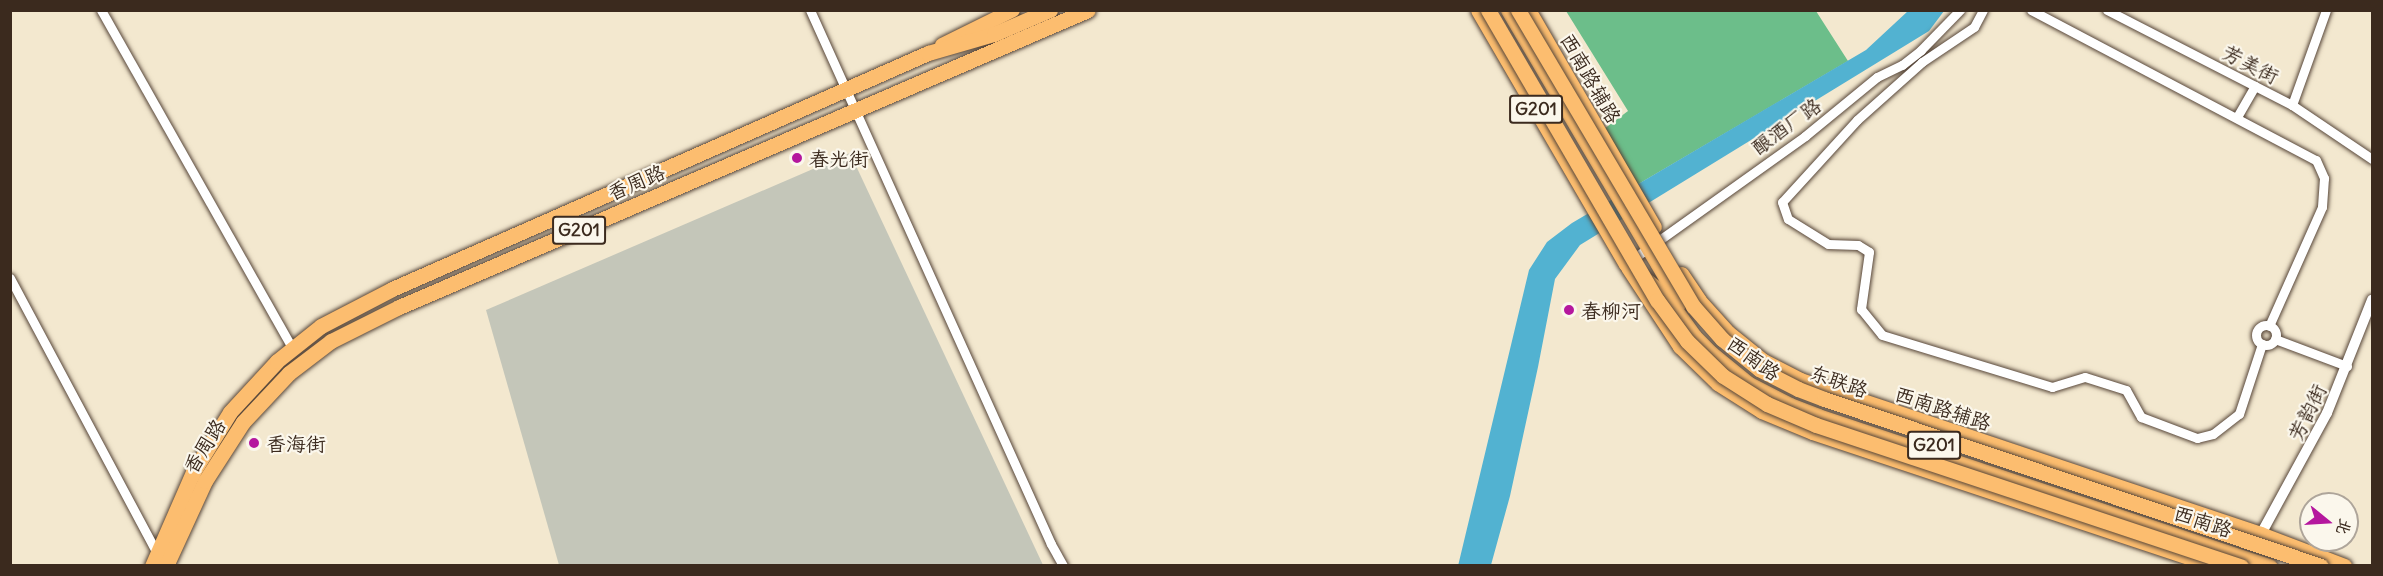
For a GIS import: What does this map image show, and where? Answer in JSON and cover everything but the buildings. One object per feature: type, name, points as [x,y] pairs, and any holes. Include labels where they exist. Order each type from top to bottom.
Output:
[{"type":"highway","name":"G201","points":[[928,53],[994,34],[1050,10]]},
{"type":"highway","name":"香周路","points":[[160,563],[206,481],[243,422],[289,373],[331,341],[399,307],[1088,10]]},
{"type":"highway","name":"西南路","points":[[1478,10],[1626,264],[1665,295],[1694,336],[1729,370],[1756,388],[1790,405],[2249,558],[2289,564]]},
{"type":"highway","points":[[1488,10],[1657,300],[1687,341],[1723,376],[1767,404],[1816,425],[2249,558],[2261,534]]},
{"type":"highway","name":"西南路","points":[[1508,10],[1686,311],[1716,347],[1734,363],[1794,398],[2271,566]]},
{"type":"highway","name":"东联路","points":[[1518,10],[1693,306],[1722,339],[1759,369],[1798,389],[1824,399],[2321,566]]},
{"type":"highway","name":"香周路","points":[[160,563],[176,507],[210,443],[254,384],[321,326],[392,289],[928,53]]},
{"type":"highway","points":[[1882,428],[1927,423]]},
{"type":"main road","name":"香周路","points":[[928,53],[1013,10]]},
{"type":"main road","name":"西南路辅路","points":[[1529,10],[1700,301],[1729,333],[1755,354],[1801,380],[2261,534],[2345,566]]},
{"type":"main road","points":[[1626,264],[1680,347],[1718,384],[1762,412],[1813,433],[2212,566]]},
{"type":"street","points":[[101,10],[293,349]]},
{"type":"street","points":[[810,10],[1051,544],[1063,566]]},
{"type":"street","name":"酿酒厂路","points":[[1626,264],[1827,119],[1877,77],[1902,65],[1922,50],[1960,10]]},
{"type":"street","points":[[1983,10],[1974,27],[1922,62],[1857,120],[1782,202],[1788,219],[1828,244],[1858,245],[1869,252],[1861,309],[1882,335],[2052,387],[2085,377],[2126,390],[2141,417],[2197,438],[2213,434],[2239,414],[2262,344]]},
{"type":"street","points":[[2031,10],[2316,160],[2324,178],[2322,207],[2269,326]]},
{"type":"street","name":"芳美街","points":[[2107,10],[2292,105],[2373,159]]},
{"type":"street","points":[[2292,105],[2326,10]]},
{"type":"street","points":[[2237,117],[2255,86]]},
{"type":"street","points":[[10,278],[160,563]]},
{"type":"street","name":"芳韵街","points":[[2261,534],[2327,413],[2373,300]]},
{"type":"street","points":[[2269,326],[2275,333],[2275,339],[2271,344],[2262,344],[2257,340],[2256,333],[2259,327],[2269,326]]},
{"type":"street","points":[[2275,339],[2347,366]]},
{"type":"shaded area","points":[[850,153],[1043,565],[559,565],[486,310]]},
{"type":"green space","points":[[1566,11],[1816,11],[1848,61],[1635,186],[1604,129],[1628,111]]},
{"type":"water","name":"春柳河","points":[[1908,11],[1944,11],[1929,31],[1580,245],[1555,279],[1510,496],[1491,565],[1458,566],[1529,270],[1547,242],[1572,223],[1866,50]]},
{"type":"place","name":"春光街","points":[[797,158]]},
{"type":"place","name":"春柳河","points":[[1569,310]]},
{"type":"place","name":"香海街","points":[[254,443]]}]
